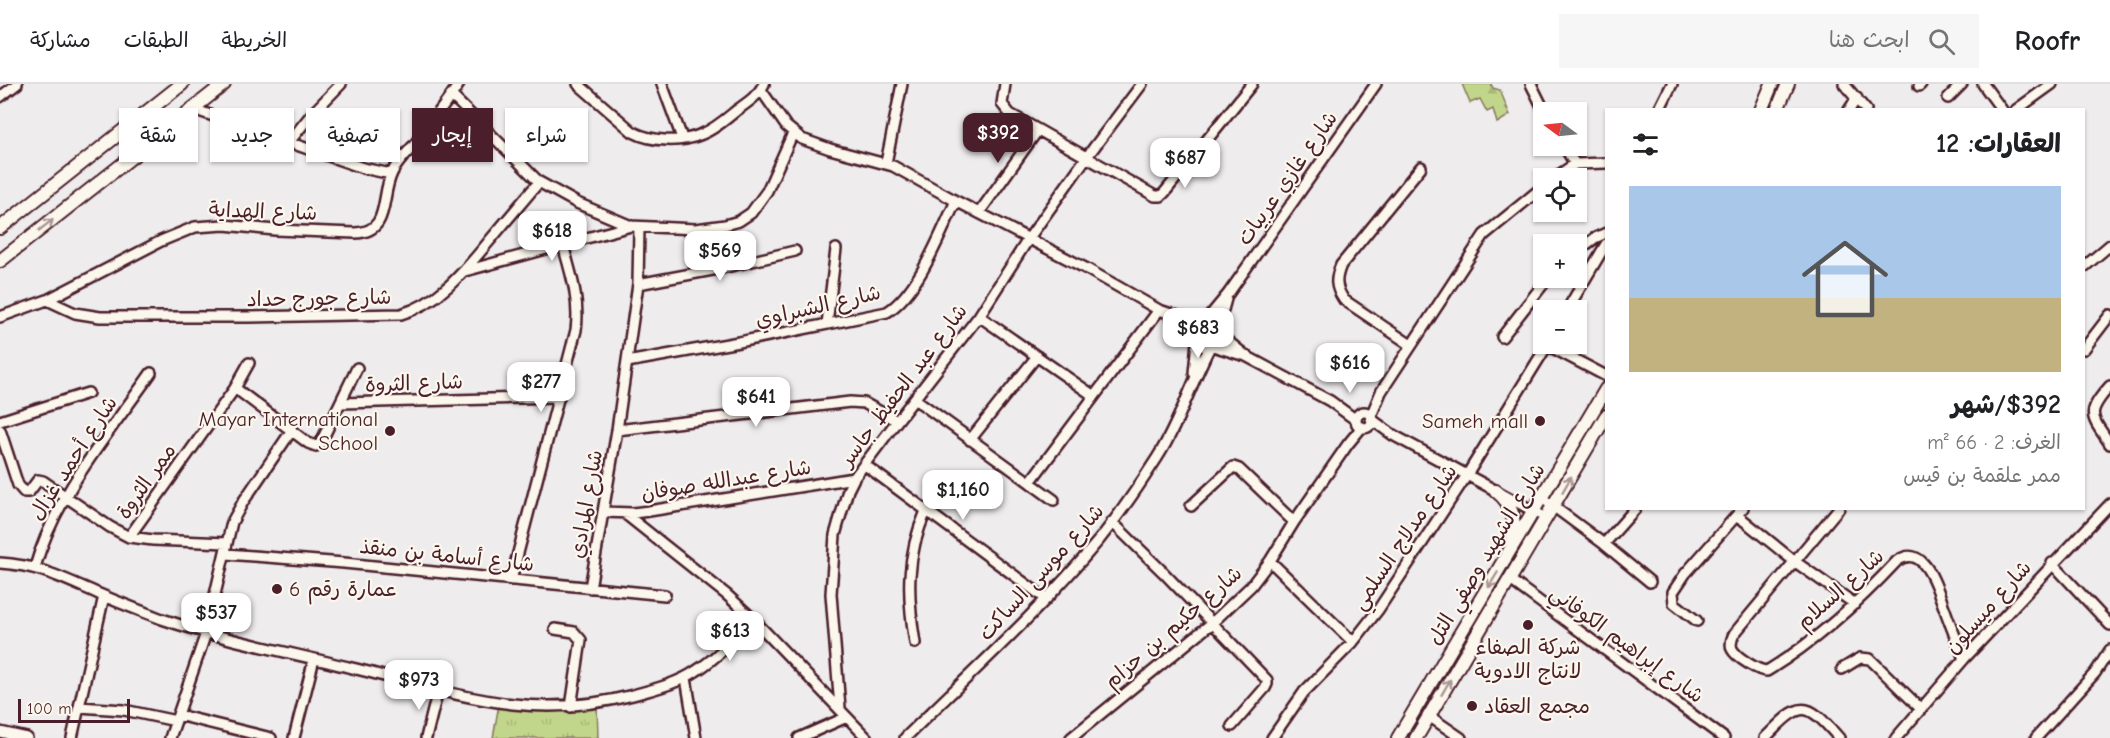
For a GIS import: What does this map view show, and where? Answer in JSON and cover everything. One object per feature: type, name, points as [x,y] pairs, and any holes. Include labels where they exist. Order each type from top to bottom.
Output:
[{"type":"main road","points":[[0,228],[182,84]]},
{"type":"main road","points":[[194,108],[224,84]]},
{"type":"main road","points":[[1762,108],[1772,84]]},
{"type":"main road","points":[[1778,108],[1788,84]]},
{"type":"main road","points":[[0,261],[126,162]]},
{"type":"main road","name":"شارع الشهيد وصفي التل","points":[[1398,738],[1605,391]]},
{"type":"main road","name":"شارع الشهيد وصفي التل","points":[[1416,738],[1605,418]]},
{"type":"main road","points":[[1496,491],[1507,500],[1513,512],[1515,525],[1511,550]]},
{"type":"street","points":[[0,97],[17,84]]},
{"type":"street","points":[[294,136],[341,84]]},
{"type":"street","name":"شارع الهداية","points":[[0,317],[46,300],[161,241],[195,227],[224,225],[276,230],[366,233],[378,225],[391,174],[459,84]]},
{"type":"street","points":[[578,84],[633,132],[651,138],[693,138],[714,128],[751,100],[762,87],[793,133],[815,145],[886,163],[1029,238],[1162,312],[1203,346],[1246,356]]},
{"type":"street","points":[[662,84],[682,138]]},
{"type":"street","points":[[886,163],[902,84]]},
{"type":"street","points":[[1005,84],[1002,104],[1005,109],[1149,195],[1161,196],[1252,84]]},
{"type":"street","name":"شارع عبد الحفيظ جاسر","points":[[840,708],[831,594],[832,557],[835,535],[848,490],[897,421],[980,316],[1029,238],[1142,84]]},
{"type":"street","name":"شارع غازي عربيات","points":[[1203,324],[1228,294],[1376,84]]},
{"type":"street","points":[[1531,84],[1540,102]]},
{"type":"street","points":[[1660,108],[1672,84]]},
{"type":"street","points":[[1844,84],[1864,108]]},
{"type":"street","points":[[1948,98],[1962,84]]},
{"type":"street","points":[[1983,84],[2001,108]]},
{"type":"street","points":[[2019,108],[2052,84]]},
{"type":"street","points":[[452,96],[539,182],[577,203],[635,226]]},
{"type":"street","points":[[1850,108],[1857,98]]},
{"type":"street","points":[[979,213],[1038,130]]},
{"type":"street","points":[[465,271],[635,226],[696,229],[739,221],[752,213],[767,191],[793,133]]},
{"type":"street","points":[[294,142],[363,168],[391,174]]},
{"type":"street","points":[[1570,156],[1575,164]]},
{"type":"street","points":[[1569,168],[1575,164],[1605,163]]},
{"type":"street","points":[[1411,345],[1344,300],[1337,290],[1336,277],[1341,265],[1421,167]]},
{"type":"street","name":"شارع جورج حداد","points":[[46,300],[75,313],[100,317],[389,316],[400,314],[420,307],[465,271],[539,182]]},
{"type":"street","name":"شارع حكيم بن حزام","points":[[1071,738],[1212,623],[1251,586],[1348,444],[1484,235],[1533,195]]},
{"type":"street","name":"شارع الشبراوي","points":[[627,362],[882,313],[895,307],[922,269],[956,201]]},
{"type":"street","name":"شارع المرادي","points":[[590,588],[638,284],[635,226]]},
{"type":"street","points":[[1587,244],[1605,233]]},
{"type":"street","points":[[511,580],[578,319],[574,290],[563,245]]},
{"type":"street","points":[[2085,266],[2110,245]]},
{"type":"street","points":[[1573,300],[1605,246]]},
{"type":"street","points":[[827,324],[836,249]]},
{"type":"street","points":[[638,284],[795,251]]},
{"type":"street","points":[[1502,337],[1540,288]]},
{"type":"street","name":"شارع غازي عربيات","points":[[1219,331],[1228,294]]},
{"type":"street","points":[[1162,312],[1203,324],[1212,324],[1246,356],[1546,518]]},
{"type":"street","points":[[1030,482],[1094,396],[1162,312]]},
{"type":"street","points":[[2085,348],[2110,315]]},
{"type":"street","points":[[980,316],[1094,396]]},
{"type":"street","points":[[1196,340],[1197,329],[1203,324]]},
{"type":"street","points":[[1211,347],[1218,341],[1219,331]]},
{"type":"street","name":"شارع موسى الساكت","points":[[1194,378],[1196,340]]},
{"type":"street","name":"شارع موسى الساكت","points":[[905,738],[1046,599],[1100,539],[1166,442],[1194,378],[1211,347]]},
{"type":"street","name":"شارع مدلاج السلمي","points":[[1272,738],[1305,692],[1353,642],[1378,610],[1467,475],[1541,354]]},
{"type":"street","points":[[1565,354],[1605,375]]},
{"type":"street","points":[[970,440],[1037,356]]},
{"type":"street","name":"ممر الثروة","points":[[129,537],[235,388],[249,363]]},
{"type":"street","points":[[235,388],[316,446],[320,444],[357,368]]},
{"type":"street","name":"شارع أحمد غزال","points":[[35,567],[48,527],[65,495],[151,373]]},
{"type":"street","points":[[2110,386],[2095,405],[2093,413],[2094,421],[2110,444]]},
{"type":"street","points":[[0,421],[88,393]]},
{"type":"street","name":"شارع الثروة","points":[[341,403],[560,396]]},
{"type":"street","points":[[915,399],[1054,500]]},
{"type":"street","points":[[616,430],[850,402],[864,403],[897,421]]},
{"type":"street","points":[[0,430],[21,490],[29,492],[36,482],[41,480],[129,537],[227,543]]},
{"type":"street","points":[[170,738],[206,633],[232,522],[292,430]]},
{"type":"street","points":[[865,465],[1046,599]]},
{"type":"street","points":[[1191,506],[1233,467],[1239,469],[1294,522]]},
{"type":"street","name":"شارع عبدالله صوفان","points":[[603,512],[624,513],[671,508],[855,478]]},
{"type":"street","points":[[1542,498],[1650,582]]},
{"type":"street","name":"شارع ميسلون","points":[[1896,738],[1964,659],[2110,504]]},
{"type":"street","points":[[1604,544],[1634,510]]},
{"type":"street","points":[[1794,561],[1837,510]]},
{"type":"street","points":[[915,643],[910,614],[910,569],[916,533],[926,511]]},
{"type":"street","points":[[1697,621],[1674,603],[1673,592],[1685,574],[1740,512],[1794,561],[1855,604]]},
{"type":"street","points":[[624,513],[727,595],[753,619],[867,738]]},
{"type":"street","points":[[1112,522],[1262,673],[1268,684],[1232,726]]},
{"type":"street","name":"شارع أسامة بن منقذ","points":[[226,554],[344,563],[665,595]]},
{"type":"street","name":"شارع السلام","points":[[1794,561],[1734,634],[1731,642],[1733,651],[1755,668],[1761,671],[1767,670],[1820,634],[1902,558],[1913,557],[1921,561],[1931,572],[1964,659]]},
{"type":"street","points":[[1270,561],[1353,642]]},
{"type":"street","points":[[0,563],[35,567],[146,613],[206,633],[438,690],[512,705],[571,707],[613,700],[686,678],[715,657],[753,619]]},
{"type":"street","points":[[2052,563],[2110,625]]},
{"type":"street","name":"شارع إبراهيم الكوفاني","points":[[1509,579],[1724,738]]},
{"type":"street","points":[[72,738],[104,596]]},
{"type":"street","points":[[555,629],[574,632],[580,637],[582,643],[571,707]]},
{"type":"street","points":[[2036,738],[2095,673],[2110,650]]},
{"type":"street","points":[[1842,669],[1860,658],[1870,659],[1921,709]]},
{"type":"street","points":[[294,738],[314,659]]},
{"type":"street","points":[[686,678],[696,738]]},
{"type":"street","points":[[426,738],[438,690]]},
{"type":"street","points":[[79,707],[124,710],[177,718],[272,738]]},
{"type":"street","points":[[1765,738],[1792,713],[1807,709],[1822,718],[1839,738]]},
{"type":"street","points":[[1429,716],[1461,738]]},
{"type":"street","points":[[799,738],[847,717]]},
{"type":"street","points":[[0,732],[27,738]]},
{"type":"green space","points":[[1462,84],[1491,84],[1493,88],[1500,90],[1510,115],[1497,123],[1493,109],[1487,112],[1480,99],[1470,103]]},
{"type":"green space","points":[[597,703],[598,738],[493,738],[499,704]]},
{"type":"place","name":"Sameh mall","points":[[1540,421]]},
{"type":"place","name":"Mayar International School","points":[[390,431]]},
{"type":"place","name":"عمارة رقم 6","points":[[277,589]]},
{"type":"place","name":"شركة الصفاء لانتاج الادوية","points":[[1528,625]]},
{"type":"place","name":"مجمع العقاد","points":[[1472,706]]}]
